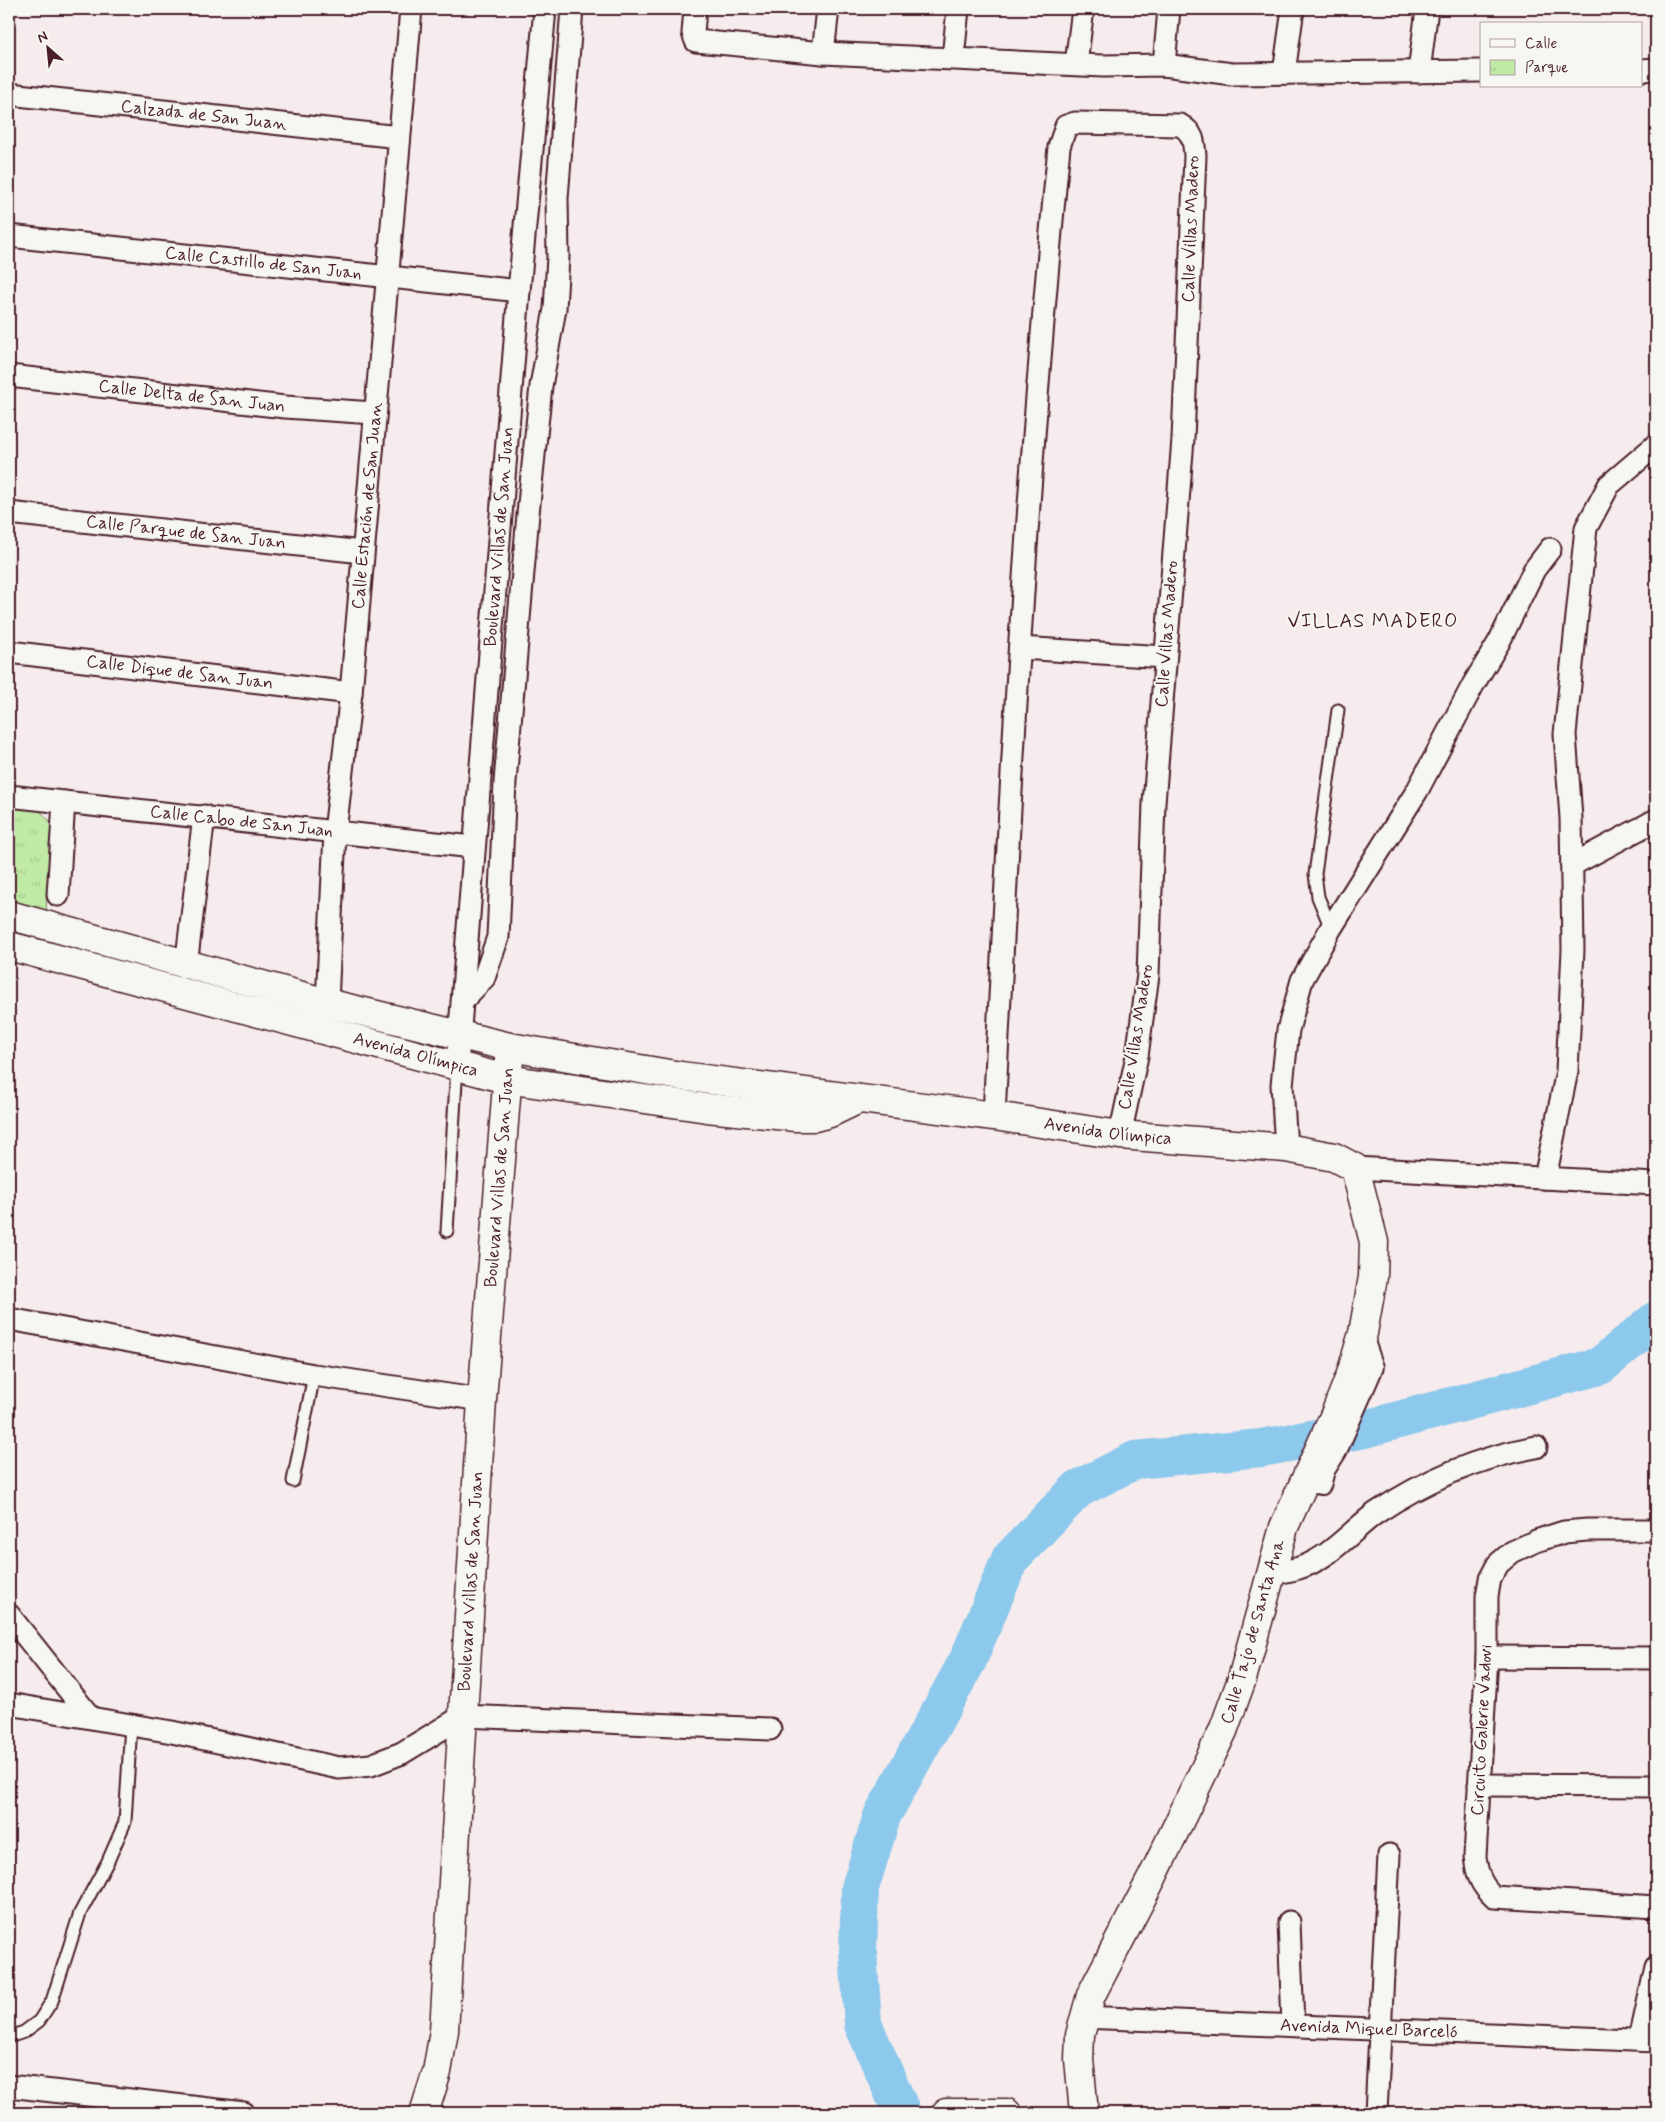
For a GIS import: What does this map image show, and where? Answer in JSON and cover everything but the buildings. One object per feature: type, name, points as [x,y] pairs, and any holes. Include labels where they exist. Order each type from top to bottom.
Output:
[{"type":"street","name":"Calle Estación de San Juan","points":[[327,1003],[334,832],[350,694],[412,9]]},
{"type":"street","name":"Boulevard Villas de San Juan","points":[[457,1065],[458,1036],[464,999],[473,847],[545,9]]},
{"type":"street","points":[[464,999],[484,978],[498,937],[505,782],[528,514],[541,386],[555,309],[558,257],[557,198],[572,9]]},
{"type":"street","points":[[695,9],[692,33],[696,41],[823,53],[1076,64],[1164,65],[1232,74],[1480,71]]},
{"type":"street","points":[[823,53],[828,9]]},
{"type":"street","points":[[953,58],[958,9]]},
{"type":"street","points":[[1076,64],[1083,9]]},
{"type":"street","points":[[1164,65],[1169,9]]},
{"type":"street","points":[[1284,73],[1293,9]]},
{"type":"street","points":[[1419,72],[1427,9]]},
{"type":"street","points":[[1642,70],[1656,69]]},
{"type":"street","name":"Calzada de San Juan","points":[[9,94],[399,137]]},
{"type":"street","name":"Calle Villas Madero","points":[[1020,648],[1044,299],[1061,135],[1066,126],[1075,123],[1180,125],[1189,130],[1194,141],[1195,156],[1183,439],[1154,803],[1148,975],[1137,1056],[1120,1136]]},
{"type":"street","name":"Calle Castillo de San Juan","points":[[9,236],[520,291]]},
{"type":"street","name":"Calle Delta de San Juan","points":[[9,376],[285,407],[374,413]]},
{"type":"street","points":[[1545,1178],[1567,1071],[1573,950],[1571,818],[1565,734],[1586,528],[1609,486],[1656,445]]},
{"type":"street","name":"Calle Parque de San Juan","points":[[9,513],[362,552]]},
{"type":"street","points":[[1286,1148],[1282,1085],[1288,1030],[1302,980],[1331,928],[1417,791],[1473,685],[1499,642],[1534,570],[1550,549]]},
{"type":"street","points":[[994,1116],[1020,648],[1165,657]]},
{"type":"street","name":"Calle Dique de San Juan","points":[[9,652],[350,694]]},
{"type":"street","name":"Calle Cabo de San Juan","points":[[9,796],[473,847]]},
{"type":"street","points":[[58,895],[64,802]]},
{"type":"street","points":[[186,966],[204,816]]},
{"type":"street","points":[[1572,865],[1656,820]]},
{"type":"street","name":"Avenida Olímpica","points":[[9,915],[186,966],[458,1036],[510,1047],[681,1076],[994,1116],[1120,1136],[1286,1148],[1334,1157],[1355,1168]]},
{"type":"street","name":"Avenida Olímpica","points":[[9,946],[390,1049],[506,1078],[707,1108],[795,1117],[815,1117],[830,1113],[859,1099]]},
{"type":"street","name":"Boulevard Villas de San Juan","points":[[428,2110],[444,2031],[482,1400],[506,1078],[510,1047]]},
{"type":"street","points":[[1355,1168],[1656,1184]]},
{"type":"street","name":"Calle Tajo de Santa Ana","points":[[1084,2113],[1079,2059],[1083,2017],[1091,1995],[1149,1884],[1223,1731],[1242,1679],[1284,1527],[1312,1485],[1351,1374],[1367,1344],[1374,1242],[1355,1168]]},
{"type":"street","points":[[9,1319],[314,1375],[482,1400]]},
{"type":"street","points":[[1270,1574],[1300,1568],[1319,1559],[1376,1514],[1412,1492],[1447,1475],[1500,1453],[1536,1447]]},
{"type":"street","name":"Circuito Galerie Vadovi","points":[[1656,1530],[1564,1532],[1536,1541],[1512,1552],[1498,1564],[1490,1579],[1487,1596],[1488,1657],[1475,1856],[1477,1874],[1483,1887],[1494,1896],[1656,1907]]},
{"type":"street","points":[[9,1615],[90,1717]]},
{"type":"street","points":[[1488,1657],[1656,1658]]},
{"type":"street","points":[[9,1704],[131,1724],[339,1768],[371,1765],[402,1753],[463,1716],[770,1729]]},
{"type":"street","points":[[1480,1785],[1656,1786]]},
{"type":"street","points":[[1376,2113],[1390,1855]]},
{"type":"street","points":[[1289,1922],[1294,2025]]},
{"type":"street","points":[[1648,2040],[1656,1967]]},
{"type":"street","name":"Avenida Miquel Barceló","points":[[1083,2017],[1648,2040]]},
{"type":"street","points":[[9,2086],[244,2113]]},
{"type":"street","points":[[946,2113],[1007,2113]]},
{"type":"lane","points":[[1331,928],[1318,897],[1315,874],[1338,710]]},
{"type":"lane","points":[[447,1232],[457,1065]]},
{"type":"lane","points":[[294,1481],[314,1375]]},
{"type":"lane","points":[[9,2037],[24,2032],[39,2021],[52,2001],[80,1913],[108,1861],[125,1822],[131,1724]]},
{"type":"green space","points":[[9,803],[34,805],[51,822],[46,913],[9,903]]},
{"type":"waterway","points":[[902,2113],[863,2024],[858,1951],[860,1888],[882,1816],[968,1660],[1010,1559],[1078,1489],[1135,1460],[1261,1448],[1365,1429],[1600,1366],[1656,1320]]},
{"type":"district","name":"VILLAS MADERO","points":[[1373,621]]}]
